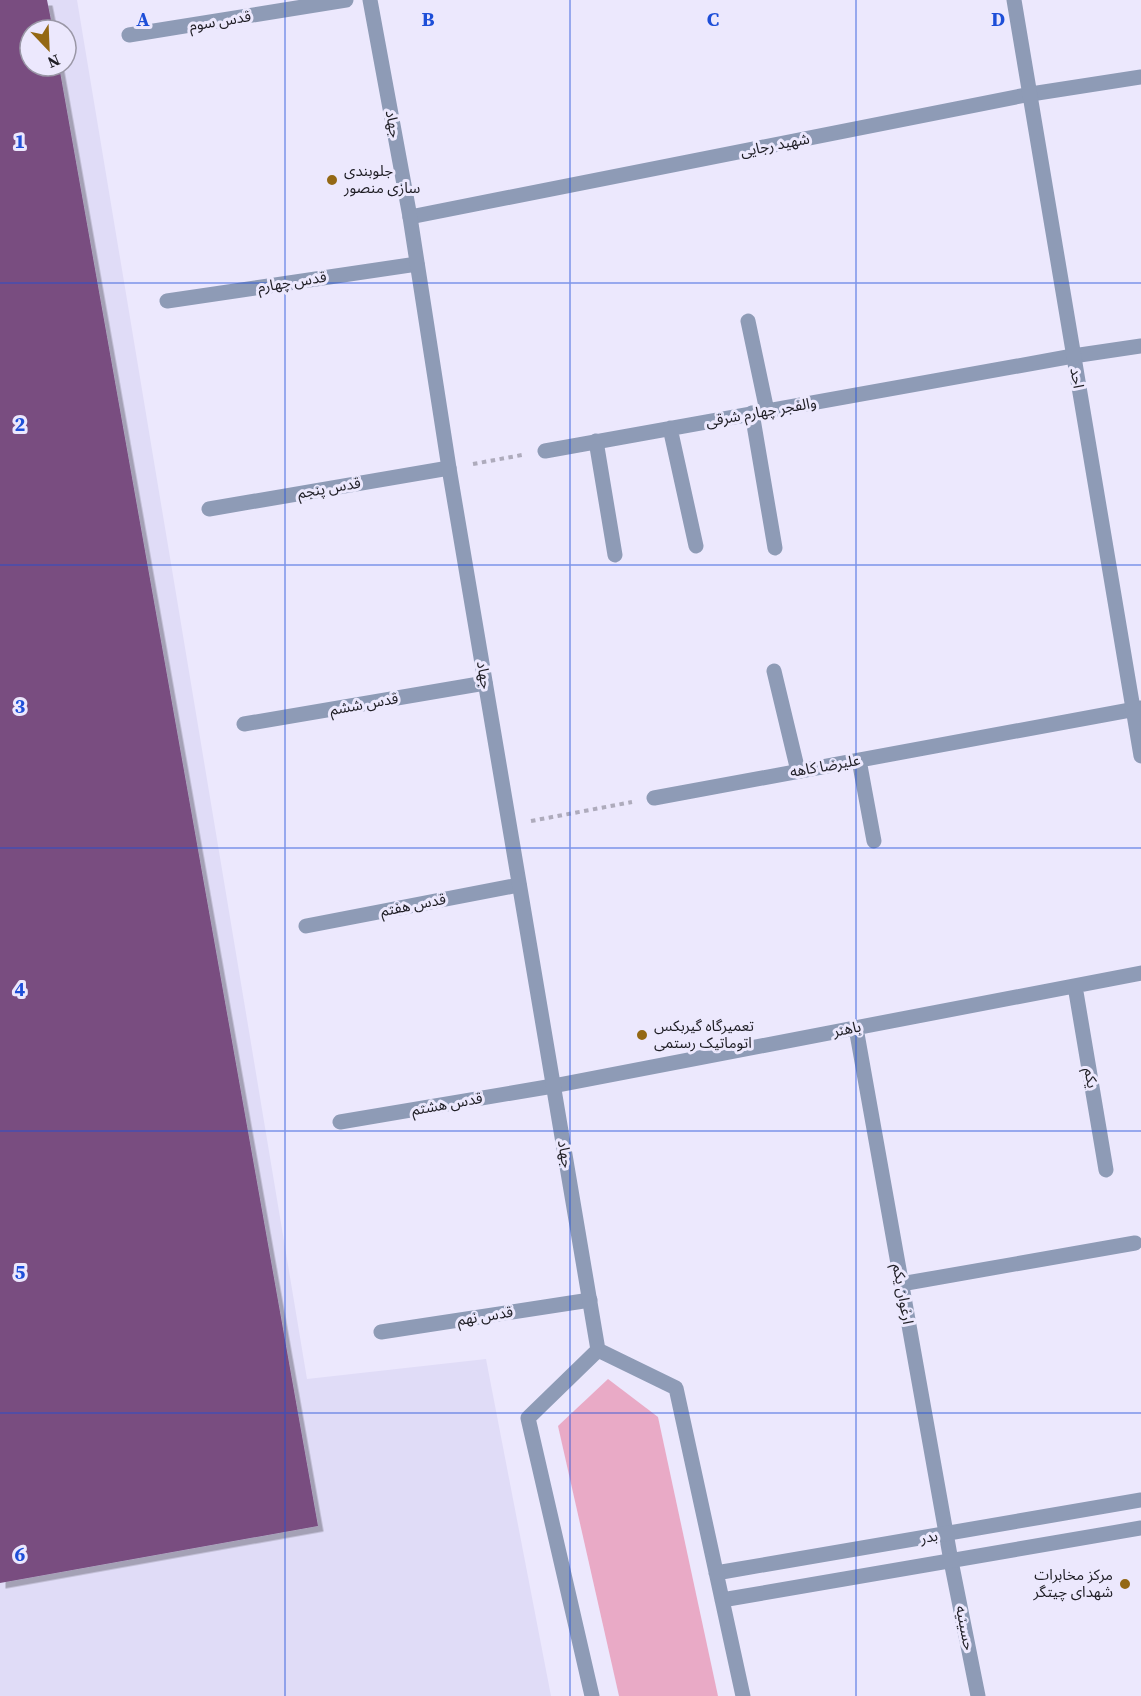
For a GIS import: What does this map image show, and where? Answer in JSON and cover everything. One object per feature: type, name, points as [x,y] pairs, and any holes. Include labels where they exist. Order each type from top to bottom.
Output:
[{"type":"street","name":"قدس سوم","points":[[129,35],[346,0]]},
{"type":"street","name":"جهاد","points":[[370,0],[410,217],[449,468],[598,1350]]},
{"type":"street","name":"احد","points":[[1014,0],[1073,356],[1137,709],[1141,756]]},
{"type":"street","name":"شهید رجایی","points":[[410,217],[1031,94],[1141,76]]},
{"type":"street","name":"قدس چهارم","points":[[167,301],[417,264]]},
{"type":"street","points":[[748,321],[768,411]]},
{"type":"street","name":"والفجر چهارم شرقی","points":[[544,451],[1073,356],[1141,346]]},
{"type":"street","points":[[752,414],[775,548]]},
{"type":"street","points":[[670,428],[696,546]]},
{"type":"street","points":[[596,441],[615,555]]},
{"type":"street","name":"قدس پنجم","points":[[209,509],[449,468]]},
{"type":"street","points":[[774,671],[798,771]]},
{"type":"street","name":"قدس ششم","points":[[244,724],[485,683]]},
{"type":"street","name":"علیرضا کاهه","points":[[654,798],[1137,709]]},
{"type":"street","points":[[859,760],[874,841]]},
{"type":"street","name":"قدس هفتم","points":[[306,926],[519,885]]},
{"type":"street","name":"باهنر","points":[[553,1086],[1141,973]]},
{"type":"street","name":"یکم","points":[[1075,986],[1106,1170]]},
{"type":"street","name":"ارغوان یکم","points":[[856,1028],[951,1561]]},
{"type":"street","name":"قدس هشتم","points":[[340,1122],[553,1086]]},
{"type":"street","points":[[902,1284],[1135,1243]]},
{"type":"street","name":"قدس نهم","points":[[381,1332],[590,1299]]},
{"type":"street","points":[[591,1696],[528,1418],[598,1350],[676,1388],[743,1696]]},
{"type":"street","name":"بدر","points":[[716,1573],[1141,1500]]},
{"type":"street","name":"بدر","points":[[722,1600],[1141,1528]]},
{"type":"street","name":"حسینیه","points":[[951,1561],[978,1696]]},
{"type":"path","points":[[449,468],[544,451]]},
{"type":"path","points":[[509,825],[654,798]]},
{"type":"shaded area","points":[[0,0],[77,0],[307,1379],[486,1359],[551,1696],[0,1696]]},
{"type":"shaded area","points":[[608,1379],[658,1417],[718,1696],[619,1696],[558,1426]]},
{"type":"building","points":[[0,0],[47,0],[51,18],[18,18],[18,78],[61,78],[318,1526],[0,1583]]},
{"type":"place","name":"جلوبندی سازی منصور","points":[[332,180]]},
{"type":"place","name":"تعمیرگاه گیربکس اتوماتیک رستمی","points":[[642,1035]]},
{"type":"place","name":"مرکز مخابرات شهدای چیتگر","points":[[1125,1584]]}]
